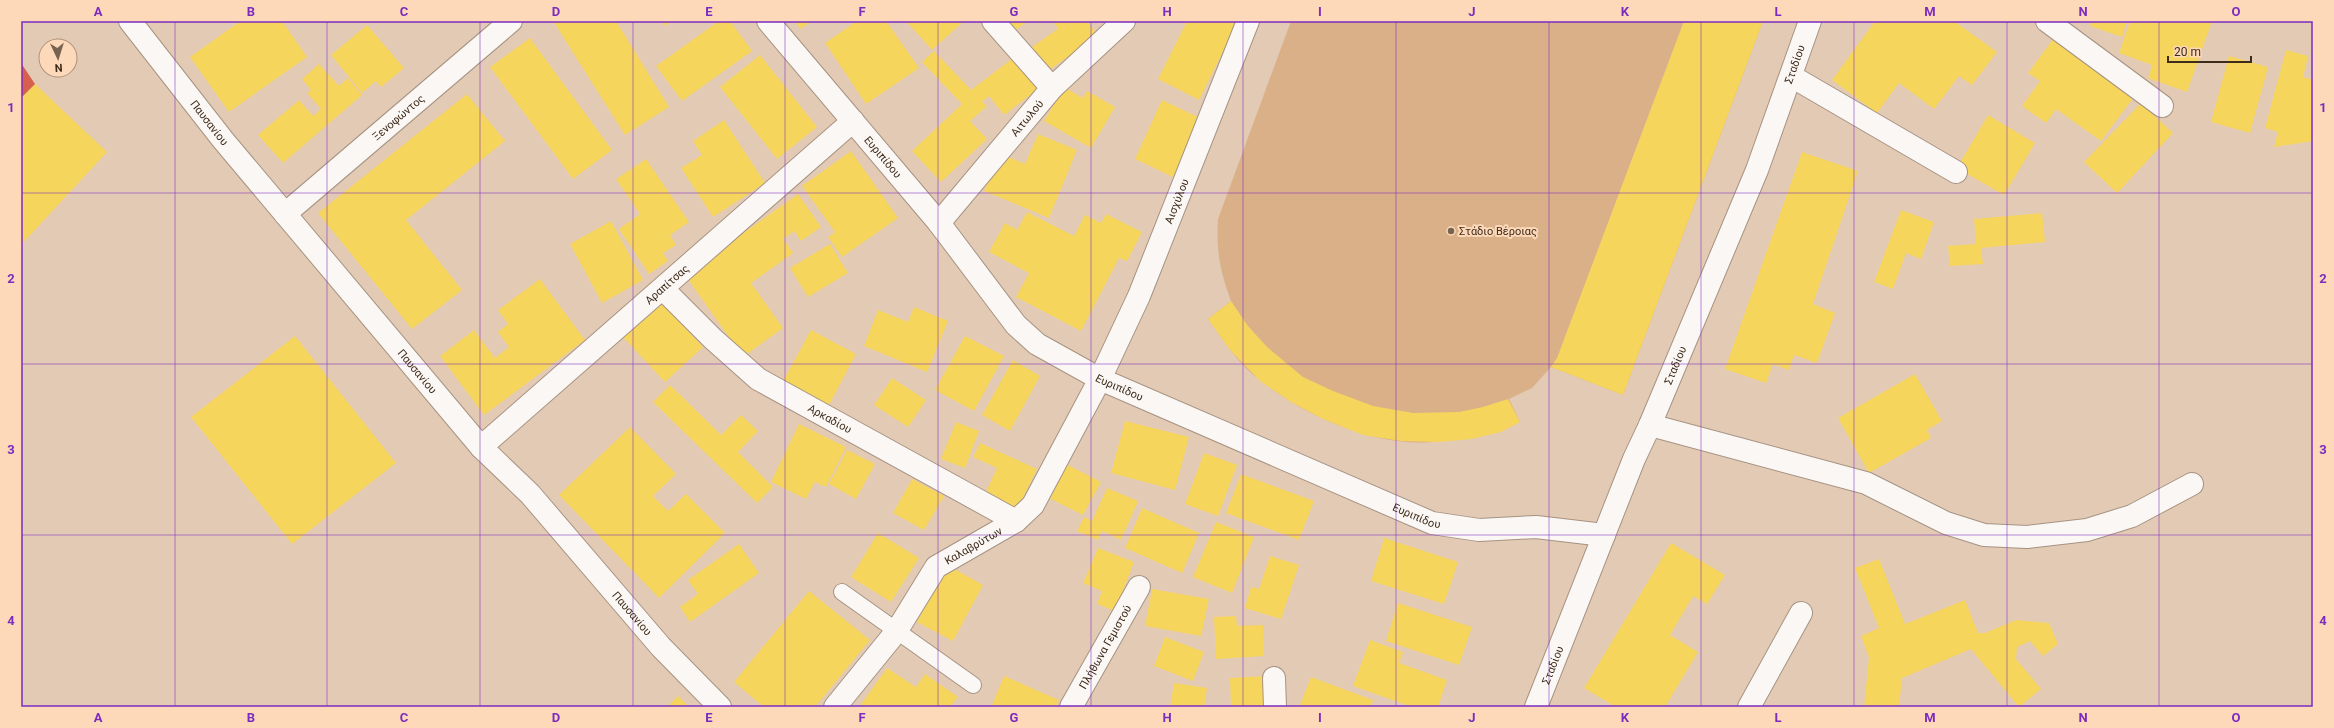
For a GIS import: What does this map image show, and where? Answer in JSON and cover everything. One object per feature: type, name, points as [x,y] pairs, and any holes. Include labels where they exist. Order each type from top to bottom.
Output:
[{"type":"street","name":"Παυσανίου","points":[[130,21],[223,140],[481,447],[530,494],[661,648],[720,707]]},
{"type":"street","name":"Ξενοφώντος","points":[[285,214],[511,21]]},
{"type":"street","name":"Ευριπίδου","points":[[768,21],[939,223],[1016,326],[1037,344],[1100,379],[1432,523],[1479,530],[1536,527],[1604,535]]},
{"type":"street","points":[[993,21],[1052,88]]},
{"type":"street","name":"Αιτωλού","points":[[939,223],[1052,88],[1124,21]]},
{"type":"street","name":"Αισχύλου","points":[[1100,379],[1139,296],[1248,21]]},
{"type":"street","name":"Σταδίου","points":[[1536,707],[1634,459],[1650,425],[1757,170],[1810,21]]},
{"type":"street","points":[[2047,21],[2162,106]]},
{"type":"street","points":[[1791,76],[1956,172]]},
{"type":"street","name":"Αραπίτσας","points":[[481,447],[853,121]]},
{"type":"street","name":"Αρκαδίου","points":[[663,288],[712,339],[758,379],[1016,521]]},
{"type":"street","name":"Καλαβρύτων","points":[[835,707],[896,632],[936,567],[1016,521],[1034,505],[1100,379]]},
{"type":"street","points":[[1650,425],[1866,483],[1946,523],[1984,535],[2027,537],[2086,530],[2132,516],[2192,484]]},
{"type":"street","name":"Πλήθωνα Γεμιστού","points":[[1071,707],[1140,587]]},
{"type":"street","points":[[1749,707],[1801,613]]},
{"type":"street","points":[[1274,678],[1275,707]]},
{"type":"lane","points":[[842,592],[896,632],[973,685]]},
{"type":"shaded area","name":"Στάδιο Βέροιας","points":[[1291,21],[1763,21],[1623,395],[1551,367],[1532,388],[1509,399],[1520,422],[1450,440],[1417,442],[1393,440],[1345,428],[1300,407],[1261,381],[1246,368],[1208,319],[1231,301],[1224,280],[1218,251],[1218,219]]},
{"type":"building: Homes","points":[[238,21],[282,21],[307,57],[229,112],[190,57],[239,22]]},
{"type":"building: Homes","points":[[553,21],[616,21],[669,107],[625,135]]},
{"type":"building: Homes","points":[[661,21],[672,21],[665,26]]},
{"type":"building: Homes","points":[[719,21],[730,21],[752,51],[682,101],[656,66]]},
{"type":"building: Homes","points":[[795,21],[812,21],[800,29]]},
{"type":"building: Homes","points":[[857,21],[886,21],[919,68],[866,104],[825,43]]},
{"type":"building: Homes","points":[[906,21],[964,21],[932,50]]},
{"type":"building: Homes","points":[[1002,21],[1028,21],[1011,33]]},
{"type":"building: Homes","points":[[1053,21],[1087,21],[1098,36],[1046,72],[1029,49],[1058,29]]},
{"type":"building: Homes","points":[[1187,21],[1238,21],[1199,100],[1158,79]]},
{"type":"building: Homes","points":[[1684,21],[1763,21],[1623,395],[1551,367],[1557,358]]},
{"type":"building: Homes","points":[[1875,21],[1954,21],[1997,52],[1972,85],[1959,76],[1934,109],[1899,83],[1877,113],[1832,80]]},
{"type":"building: Homes","points":[[2092,21],[2127,21],[2122,37],[2090,26]]},
{"type":"building: Homes","points":[[2130,21],[2212,21],[2187,92],[2148,78],[2152,65],[2119,53]]},
{"type":"building: Homes","points":[[367,25],[404,68],[381,87],[376,81],[362,93],[331,55]]},
{"type":"building: Homes","points":[[530,38],[612,150],[573,179],[490,67]]},
{"type":"building: Homes","points":[[2054,38],[2134,97],[2101,141],[2056,109],[2046,123],[2022,106],[2040,81],[2028,73]]},
{"type":"building: Homes","points":[[2286,50],[2308,56],[2303,77],[2313,80],[2313,141],[2274,147],[2278,132],[2265,128]]},
{"type":"building: Homes","points":[[934,51],[971,90],[1017,55],[1042,86],[1004,115],[989,96],[982,102],[987,106],[970,121],[987,139],[941,182],[912,151],[962,104],[922,62]]},
{"type":"building: Homes","points":[[760,55],[817,127],[777,159],[720,87]]},
{"type":"building: Homes","points":[[2229,56],[2268,67],[2250,133],[2211,122]]},
{"type":"building: Homes","points":[[319,64],[339,86],[348,78],[362,95],[283,163],[258,135],[299,100],[313,116],[321,109],[307,93],[311,90],[302,79]]},
{"type":"building: Homes","points":[[35,84],[107,152],[21,245],[21,98]]},
{"type":"building: Homes","points":[[1064,87],[1083,98],[1087,91],[1115,107],[1091,148],[1044,121]]},
{"type":"building: Homes","points":[[467,94],[505,141],[406,220],[462,290],[412,329],[318,213]]},
{"type":"building: Homes","points":[[1162,100],[1200,118],[1173,177],[1135,159]]},
{"type":"building: Homes","points":[[2141,103],[2173,133],[2117,193],[2084,162]]},
{"type":"building: Homes","points":[[1988,115],[2035,143],[2004,195],[1957,168]]},
{"type":"building: Homes","points":[[724,120],[765,183],[713,217],[681,168],[702,155],[693,141]]},
{"type":"building: Homes","points":[[1038,134],[1077,150],[1049,218],[984,191],[999,153],[1025,164]]},
{"type":"building: Homes","points":[[851,151],[898,218],[842,257],[828,237],[835,232],[802,186]]},
{"type":"building: Homes","points":[[1802,152],[1858,171],[1813,304],[1835,313],[1817,363],[1794,355],[1789,370],[1773,364],[1766,383],[1725,369]]},
{"type":"building: Homes","points":[[646,159],[689,222],[670,235],[676,245],[663,253],[668,261],[649,274],[619,229],[640,214],[616,179]]},
{"type":"building: Homes","points":[[798,194],[821,227],[801,241],[794,231],[783,239],[793,253],[751,283],[783,328],[743,357],[685,275]]},
{"type":"building: Homes","points":[[1901,210],[1934,222],[1921,259],[1906,253],[1893,289],[1874,282]]},
{"type":"building: Homes","points":[[1027,212],[1074,236],[1085,215],[1101,223],[1106,214],[1142,232],[1127,261],[1119,258],[1081,331],[1016,297],[1029,273],[989,252],[1005,223],[1017,230]]},
{"type":"building: Homes","points":[[2042,213],[2045,242],[1981,248],[1983,264],[1950,266],[1948,246],[1976,244],[1974,219]]},
{"type":"building: Homes","points":[[611,221],[643,280],[602,303],[570,244]]},
{"type":"building: Homes","points":[[830,244],[848,273],[808,297],[790,268]]},
{"type":"building: Homes","points":[[540,279],[585,340],[484,415],[440,356],[474,330],[495,358],[509,347],[498,332],[508,324],[498,310]]},
{"type":"building: Homes","points":[[660,301],[703,347],[665,382],[622,336]]},
{"type":"building: Homes","points":[[1231,301],[1248,326],[1267,347],[1303,377],[1333,391],[1373,406],[1413,413],[1459,412],[1483,407],[1508,399],[1520,422],[1501,432],[1471,439],[1439,442],[1401,441],[1363,435],[1323,419],[1291,402],[1260,381],[1230,350],[1208,319]]},
{"type":"building: Homes","points":[[914,307],[948,321],[927,372],[864,346],[878,310],[908,322]]},
{"type":"building: Homes","points":[[811,330],[856,354],[829,405],[783,381]]},
{"type":"building: Homes","points":[[295,336],[396,463],[292,544],[191,417]]},
{"type":"building: Homes","points":[[965,336],[1004,356],[974,411],[935,390]]},
{"type":"building: Homes","points":[[1013,360],[1040,376],[1010,431],[982,415]]},
{"type":"building: Homes","points":[[1915,374],[1942,421],[1927,430],[1931,438],[1869,473],[1838,418]]},
{"type":"building: Homes","points":[[892,378],[926,400],[908,427],[874,405]]},
{"type":"building: Homes","points":[[670,385],[721,435],[741,415],[758,431],[738,452],[773,487],[757,503],[653,402]]},
{"type":"building: Homes","points":[[1125,421],[1189,437],[1175,490],[1111,473]]},
{"type":"building: Homes","points":[[956,422],[979,431],[965,468],[941,459]]},
{"type":"building: Homes","points":[[799,424],[846,447],[826,487],[815,482],[806,499],[771,482]]},
{"type":"building: Homes","points":[[630,427],[676,474],[653,496],[668,511],[686,494],[725,533],[659,598],[559,495]]},
{"type":"building: Homes","points":[[980,443],[1037,469],[1017,510],[985,494],[997,468],[973,457]]},
{"type":"building: Homes","points":[[847,450],[875,464],[856,499],[829,484]]},
{"type":"building: Homes","points":[[1204,453],[1237,465],[1218,516],[1185,504]]},
{"type":"building: Homes","points":[[1064,463],[1101,482],[1083,515],[1047,497]]},
{"type":"building: Homes","points":[[1241,474],[1314,501],[1299,540],[1226,513]]},
{"type":"building: Homes","points":[[912,479],[944,496],[924,530],[893,513]]},
{"type":"building: Homes","points":[[1107,488],[1138,501],[1121,540],[1102,531],[1098,540],[1077,531],[1084,517],[1092,521]]},
{"type":"building: Homes","points":[[1142,508],[1199,533],[1182,573],[1125,548]]},
{"type":"building: Homes","points":[[1216,522],[1254,537],[1232,593],[1193,577]]},
{"type":"building: Homes","points":[[878,533],[919,558],[891,602],[851,577]]},
{"type":"building: Homes","points":[[1384,538],[1458,562],[1444,604],[1371,581]]},
{"type":"building: Homes","points":[[1671,543],[1725,575],[1707,604],[1693,596],[1670,635],[1698,652],[1665,707],[1616,707],[1584,688]]},
{"type":"building: Homes","points":[[739,544],[759,573],[690,622],[680,607],[698,594],[688,580]]},
{"type":"building: Homes","points":[[1098,548],[1134,562],[1115,611],[1097,604],[1102,591],[1083,583]]},
{"type":"building: Homes","points":[[1270,556],[1299,565],[1281,619],[1245,608],[1251,587],[1259,589]]},
{"type":"building: Homes","points":[[1879,559],[1905,624],[1965,600],[1978,633],[1985,633],[2016,620],[2049,623],[2058,644],[2043,656],[2030,641],[2017,647],[2016,659],[2041,689],[2019,707],[1971,649],[1902,678],[1899,707],[1864,707],[1869,657],[1861,636],[1879,628],[1855,568]]},
{"type":"building: Homes","points":[[947,565],[983,585],[953,641],[917,622]]},
{"type":"building: Homes","points":[[1152,589],[1209,599],[1201,636],[1145,626]]},
{"type":"building: Homes","points":[[809,591],[870,640],[815,707],[764,707],[734,682]]},
{"type":"building: Homes","points":[[1398,603],[1472,627],[1459,665],[1386,641]]},
{"type":"building: Homes","points":[[1236,616],[1237,626],[1263,625],[1264,656],[1216,659],[1214,617]]},
{"type":"building: Homes","points":[[1165,637],[1204,652],[1193,681],[1154,666]]},
{"type":"building: Homes","points":[[1370,640],[1403,652],[1399,663],[1447,680],[1438,707],[1412,707],[1353,686]]},
{"type":"building: Homes","points":[[887,668],[916,687],[925,674],[958,697],[950,707],[859,707]]},
{"type":"building: Homes","points":[[1004,676],[1059,700],[1056,707],[997,707],[992,705]]},
{"type":"building: Homes","points":[[1269,676],[1271,707],[1231,707],[1230,678]]},
{"type":"building: Homes","points":[[1311,677],[1373,700],[1371,707],[1299,707]]},
{"type":"building: Homes","points":[[1174,683],[1207,688],[1204,707],[1170,707]]},
{"type":"building: Homes","points":[[678,696],[689,707],[667,707]]},
{"type":"building: Shops","points":[[21,63],[35,84],[21,98]]},
{"type":"place","name":"Στάδιο Βέροιας","points":[[1451,231]]}]
